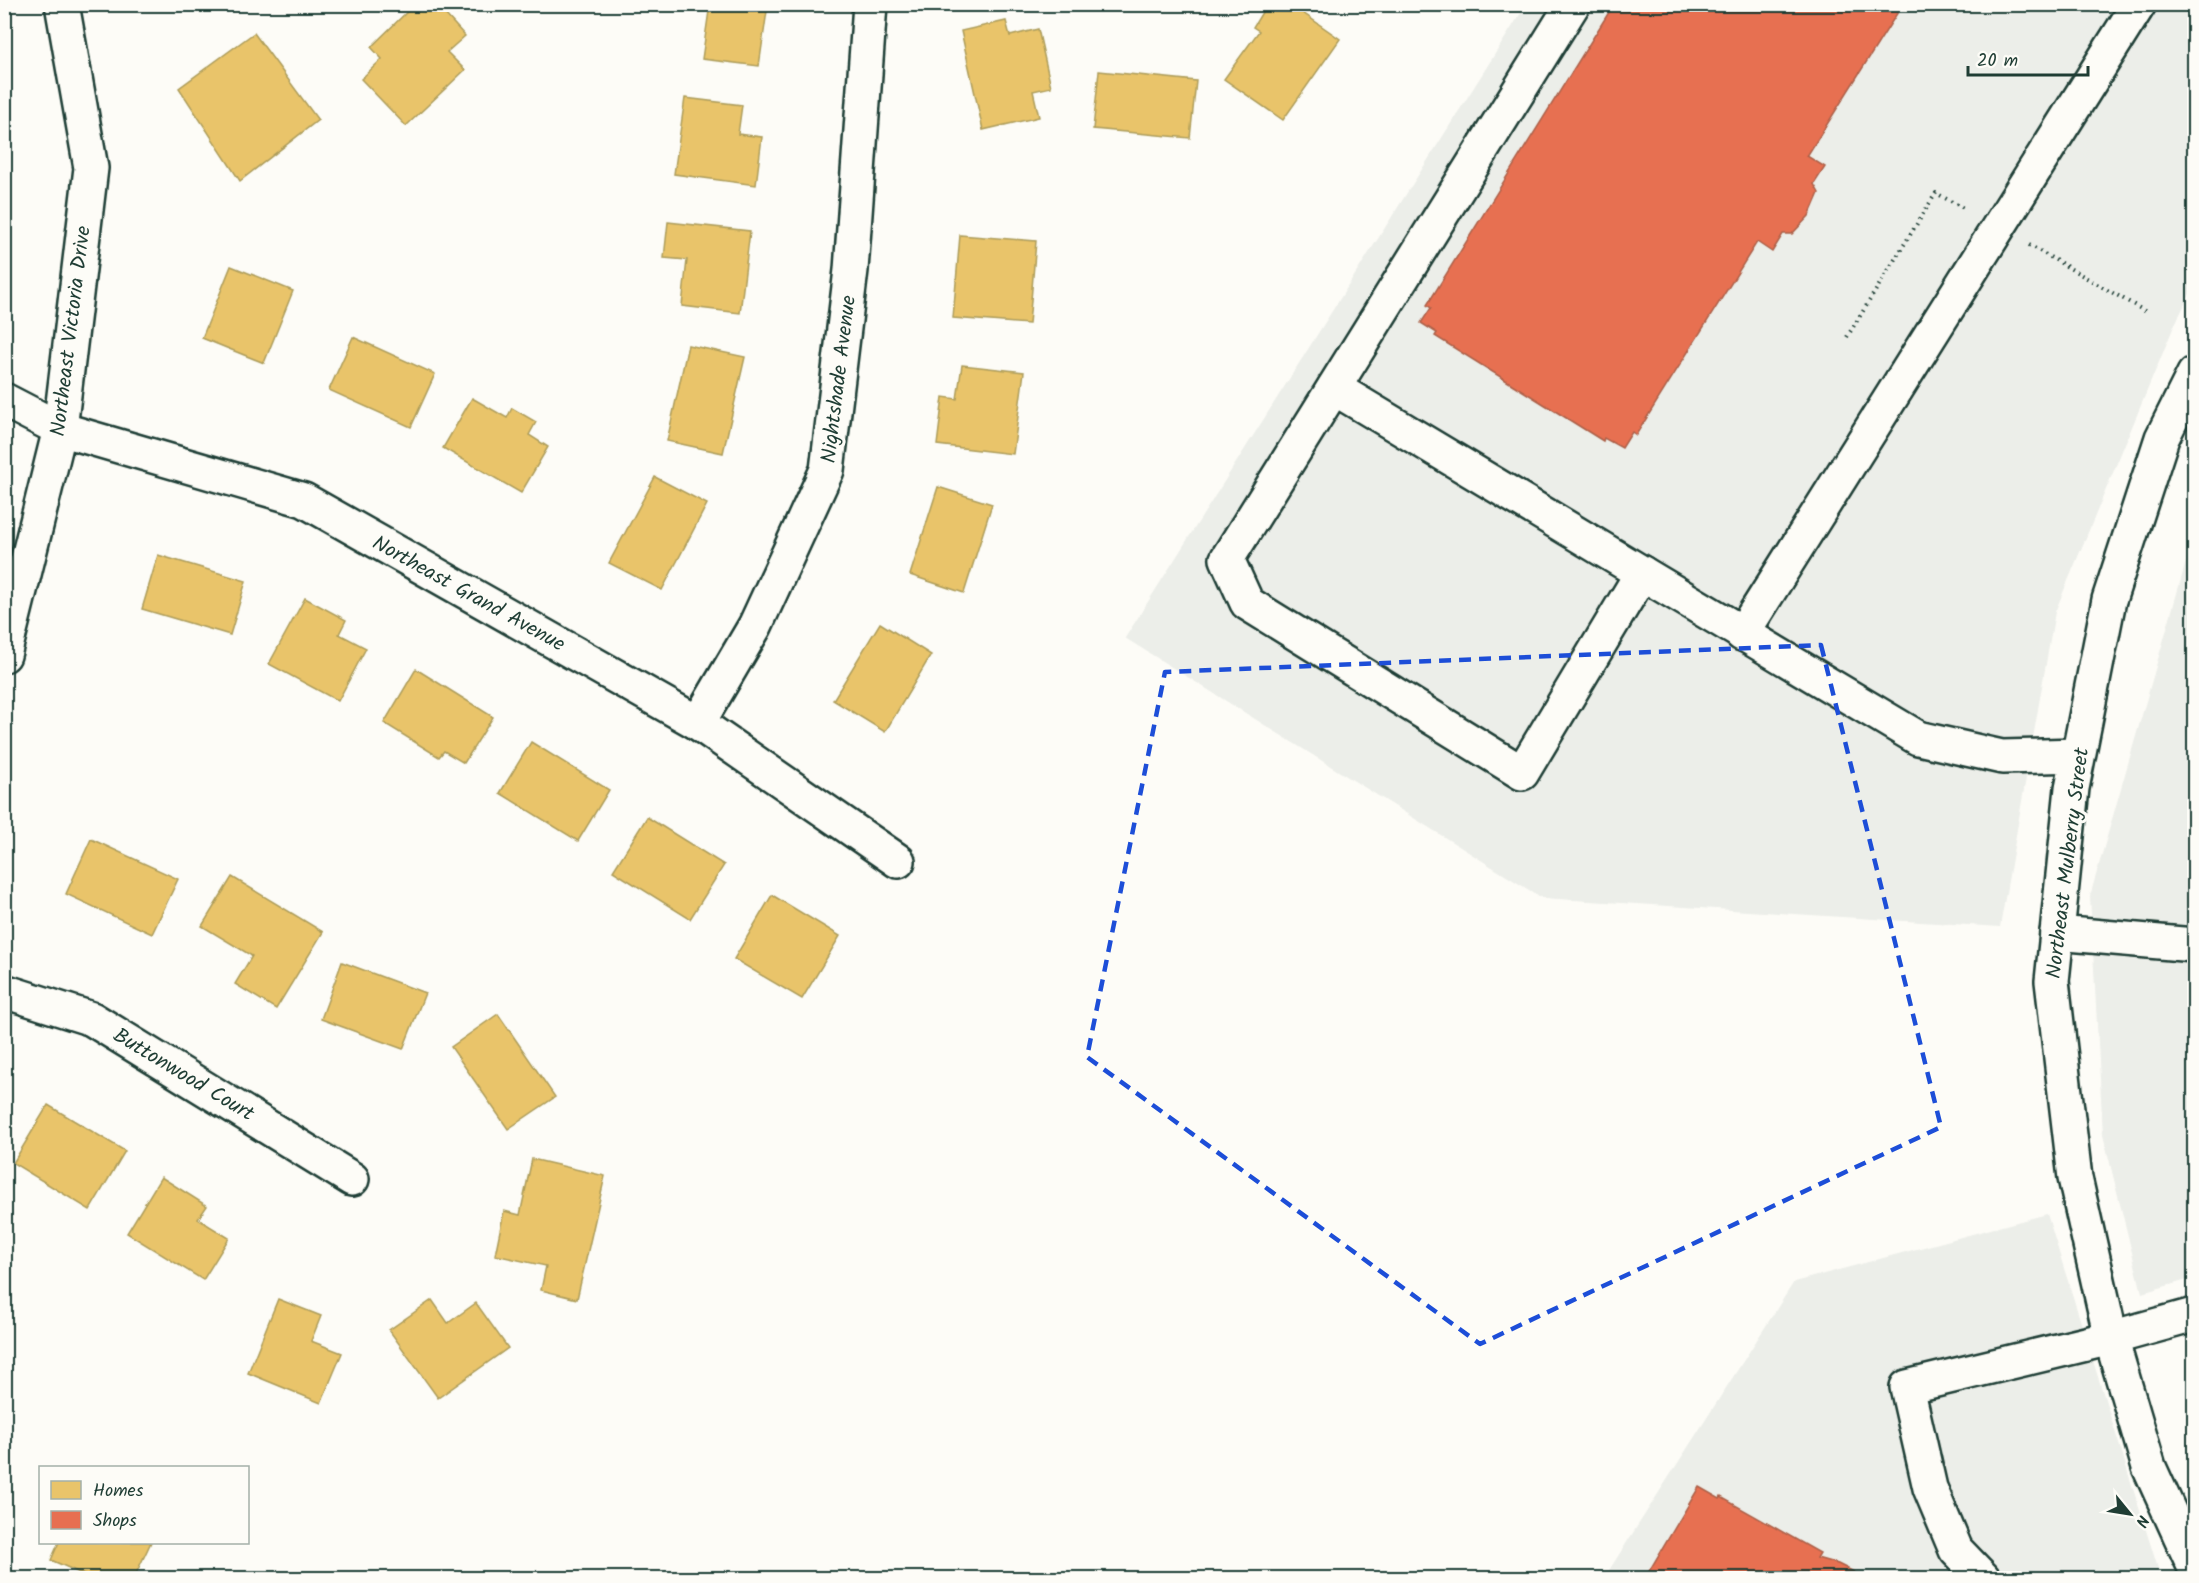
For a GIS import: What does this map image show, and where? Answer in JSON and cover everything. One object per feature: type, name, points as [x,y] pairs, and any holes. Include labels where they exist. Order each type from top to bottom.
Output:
[{"type":"street","name":"Northeast Victoria Drive","points":[[4,655],[60,429],[91,168],[62,4]]},
{"type":"street","name":"Nightshade Avenue","points":[[698,723],[755,626],[828,471],[851,270],[870,4]]},
{"type":"street","points":[[1573,4],[1227,560],[1247,603],[1522,773],[1642,573]]},
{"type":"street","points":[[1742,634],[2139,4]]},
{"type":"street","points":[[1334,388],[1918,738],[2002,757],[2078,755]]},
{"type":"street","name":"Northeast Mulberry Street","points":[[2190,394],[2162,438],[2109,600],[2078,755],[2052,981],[2075,1178],[2111,1338],[2149,1467],[2194,1566]]},
{"type":"street","name":"Northeast Grand Avenue","points":[[4,400],[60,429],[304,500],[698,723],[897,861]]},
{"type":"street","points":[[2057,933],[2194,945]]},
{"type":"street","name":"Buttonwood Court","points":[[4,991],[92,1018],[352,1179]]},
{"type":"street","points":[[1983,1578],[1956,1550],[1930,1488],[1907,1387],[2111,1338],[2194,1315]]},
{"type":"highlighted area","points":[[1821,645],[1941,1127],[1480,1344],[1087,1057],[1165,672]]},
{"type":"shaded area","points":[[1526,5],[2194,5],[2194,286],[2174,326],[2055,612],[2000,927],[1542,898],[1125,638]]},
{"type":"shaded area","points":[[2194,534],[2194,1278],[2142,1293],[2103,1135],[2090,896]]},
{"type":"shaded area","points":[[2047,1214],[2161,1578],[1604,1578],[1794,1282]]},
{"type":"building: Homes","points":[[415,4],[436,4],[465,36],[447,52],[465,70],[406,126],[361,79],[382,59],[371,47]]},
{"type":"building: Homes","points":[[710,4],[768,4],[759,66],[702,59]]},
{"type":"building: Homes","points":[[1267,4],[1290,4],[1340,39],[1283,120],[1224,79],[1259,31],[1253,27]]},
{"type":"building: Homes","points":[[1006,21],[1010,36],[1038,29],[1051,87],[1033,91],[1039,117],[983,130],[961,31]]},
{"type":"building: Homes","points":[[254,33],[318,120],[240,181],[179,88]]},
{"type":"building: Homes","points":[[1099,71],[1196,81],[1190,138],[1093,129]]},
{"type":"building: Homes","points":[[685,98],[742,105],[738,134],[762,137],[756,185],[674,174]]},
{"type":"building: Homes","points":[[668,222],[750,231],[740,313],[682,306],[687,260],[664,258]]},
{"type":"building: Homes","points":[[960,235],[1036,241],[1029,324],[953,318]]},
{"type":"building: Homes","points":[[231,266],[293,291],[264,363],[202,338]]},
{"type":"building: Homes","points":[[353,337],[435,374],[411,427],[329,390]]},
{"type":"building: Homes","points":[[688,345],[745,357],[723,453],[667,441]]},
{"type":"building: Homes","points":[[962,365],[1024,372],[1013,454],[937,445],[943,397],[957,399]]},
{"type":"building: Homes","points":[[472,398],[507,418],[512,408],[536,422],[529,435],[548,447],[521,493],[443,448]]},
{"type":"building: Homes","points":[[655,477],[707,504],[662,590],[609,563]]},
{"type":"building: Homes","points":[[938,487],[992,504],[964,593],[910,575]]},
{"type":"building: Homes","points":[[158,555],[246,581],[230,635],[142,609]]},
{"type":"building: Homes","points":[[305,598],[346,620],[339,634],[366,648],[338,701],[269,664]]},
{"type":"building: Homes","points":[[880,623],[931,655],[885,732],[833,700]]},
{"type":"building: Homes","points":[[416,669],[493,717],[464,763],[444,751],[439,757],[384,723]]},
{"type":"building: Homes","points":[[531,742],[609,790],[578,841],[500,793]]},
{"type":"building: Homes","points":[[647,817],[724,865],[690,919],[613,871]]},
{"type":"building: Homes","points":[[91,839],[178,879],[152,934],[66,894]]},
{"type":"building: Homes","points":[[232,877],[323,932],[276,1009],[235,984],[252,956],[202,926]]},
{"type":"building: Homes","points":[[772,895],[840,936],[802,999],[734,959]]},
{"type":"building: Homes","points":[[342,962],[425,993],[403,1049],[321,1019]]},
{"type":"building: Homes","points":[[498,1014],[555,1097],[508,1129],[451,1047]]},
{"type":"building: Homes","points":[[48,1105],[125,1151],[90,1210],[13,1163]]},
{"type":"building: Homes","points":[[532,1159],[605,1176],[577,1299],[541,1290],[546,1266],[495,1255],[504,1211],[520,1215]]},
{"type":"building: Homes","points":[[161,1177],[207,1206],[198,1219],[229,1238],[203,1280],[127,1233]]},
{"type":"building: Homes","points":[[278,1299],[321,1316],[311,1341],[342,1353],[321,1403],[248,1373]]},
{"type":"building: Homes","points":[[432,1300],[448,1323],[476,1303],[508,1348],[438,1398],[389,1330]]},
{"type":"building: Homes","points":[[58,1544],[150,1544],[134,1578],[91,1578],[51,1560]]},
{"type":"building: Shops","points":[[1614,4],[1903,4],[1807,156],[1825,167],[1814,184],[1819,193],[1809,216],[1792,234],[1783,234],[1772,252],[1757,242],[1636,435],[1632,432],[1622,448],[1604,438],[1603,441],[1435,336],[1437,333],[1421,323],[1431,308],[1427,305]]},
{"type":"building: Shops","points":[[1699,1487],[1820,1553],[1817,1558],[1838,1564],[1866,1578],[1645,1578]]}]
